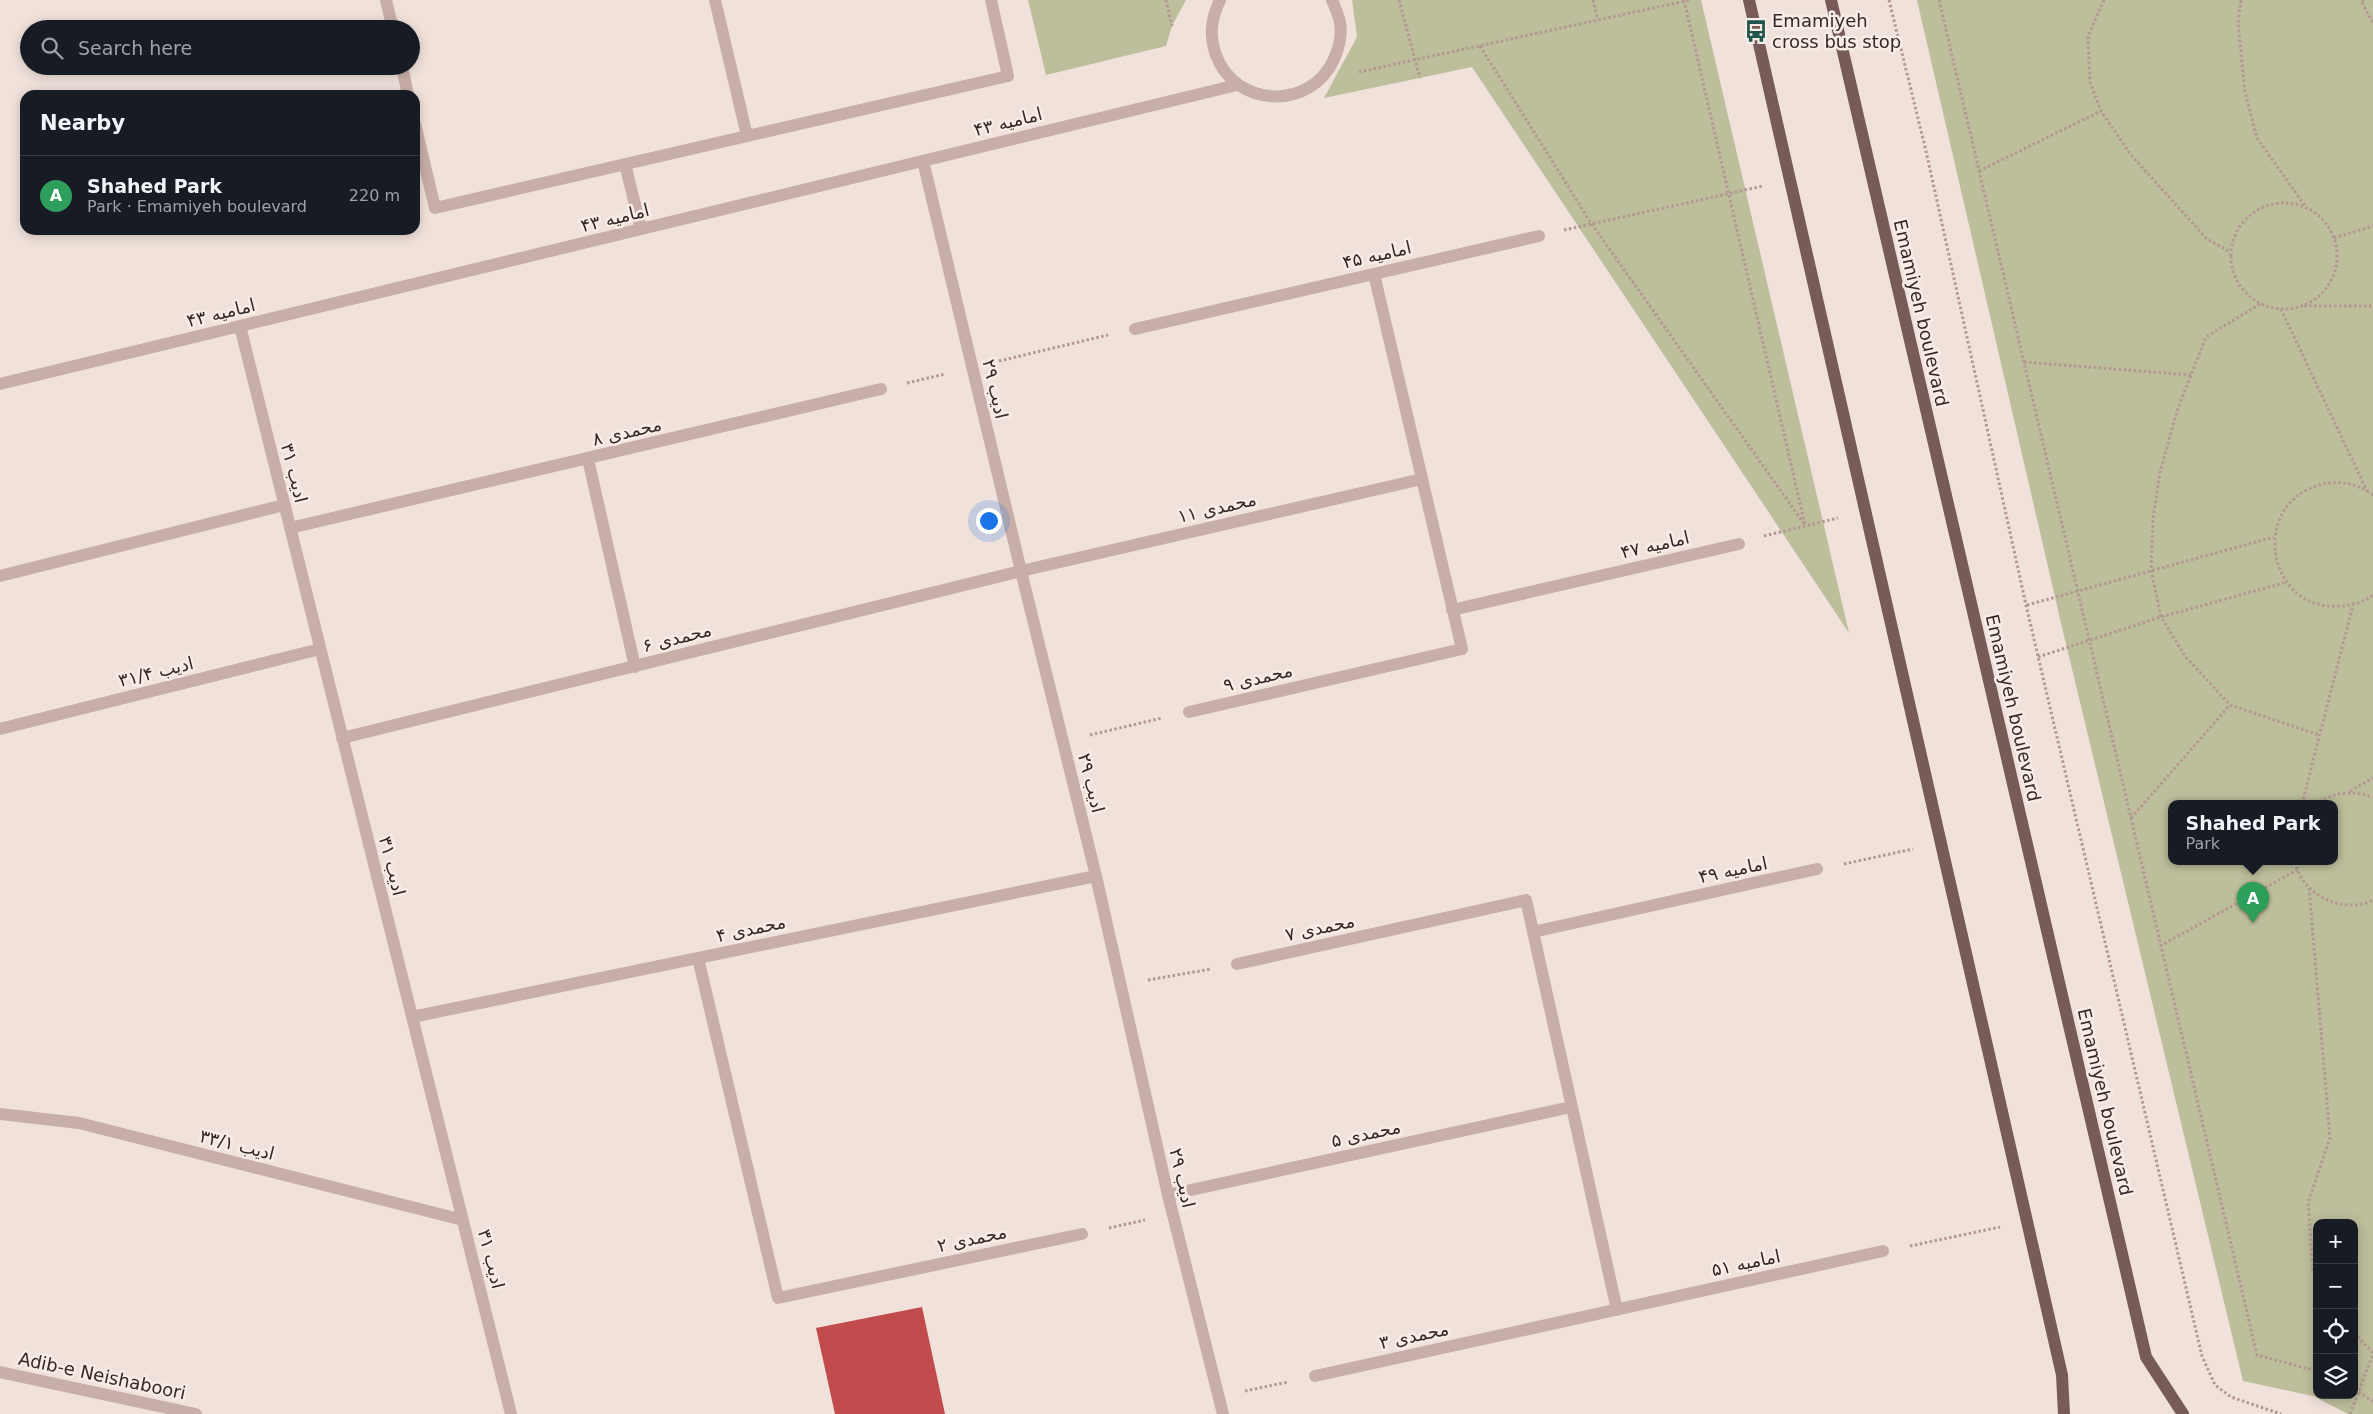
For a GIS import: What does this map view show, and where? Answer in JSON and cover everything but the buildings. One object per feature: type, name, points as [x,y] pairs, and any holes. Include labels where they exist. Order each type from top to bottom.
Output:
[{"type":"main road","points":[[1749,0],[2062,1375],[2064,1414]]},
{"type":"main road","name":"Emamiyeh boulevard","points":[[1831,0],[2146,1357],[2183,1414]]},
{"type":"street","points":[[386,0],[391,20]]},
{"type":"street","points":[[715,0],[747,136]]},
{"type":"street","points":[[420,145],[435,208],[1008,76],[991,0]]},
{"type":"street","points":[[1220,0],[1212,17],[1212,43],[1220,67],[1237,85],[1260,96],[1286,96],[1311,88],[1329,71],[1339,48],[1340,22],[1332,0]]},
{"type":"street","points":[[404,75],[407,90]]},
{"type":"street","name":"امامیه ۴۳","points":[[0,384],[1237,85]]},
{"type":"street","name":"ادیب ۲۹","points":[[923,160],[1096,876],[1168,1195],[1222,1414]]},
{"type":"street","points":[[625,164],[641,229]]},
{"type":"street","name":"امامیه ۴۵","points":[[1135,329],[1539,236]]},
{"type":"street","points":[[1374,274],[1452,610]]},
{"type":"street","name":"ادیب ۳۱","points":[[240,326],[511,1414]]},
{"type":"street","name":"محمدی ۸","points":[[290,528],[881,389]]},
{"type":"street","points":[[588,459],[635,667]]},
{"type":"street","name":"محمدی ۱۱","points":[[1021,571],[1422,479]]},
{"type":"street","points":[[0,576],[284,505]]},
{"type":"street","name":"امامیه ۴۷","points":[[1452,610],[1739,544]]},
{"type":"street","name":"محمدی ۶","points":[[342,738],[1021,571]]},
{"type":"street","name":"محمدی ۹","points":[[1189,712],[1462,649],[1452,610]]},
{"type":"street","name":"ادیب ۳۱/۴","points":[[0,728],[320,649]]},
{"type":"street","name":"امامیه ۴۹","points":[[1533,932],[1816,869]]},
{"type":"street","name":"محمدی ۴","points":[[412,1017],[1096,876]]},
{"type":"street","name":"محمدی ۷","points":[[1237,964],[1526,900],[1533,932]]},
{"type":"street","points":[[1533,932],[1617,1310]]},
{"type":"street","name":"محمدی ۲","points":[[698,958],[778,1298],[1082,1234]]},
{"type":"street","name":"محمدی ۵","points":[[1168,1195],[1572,1106]]},
{"type":"street","name":"ادیب ۳۳/۱","points":[[0,1114],[79,1123],[463,1220]]},
{"type":"street","name":"امامیه ۵۱","points":[[1617,1310],[1883,1251]]},
{"type":"street","name":"محمدی ۳","points":[[1315,1376],[1617,1310]]},
{"type":"street","name":"Adib-e Neishaboori","points":[[0,1372],[196,1414]]},
{"type":"path","points":[[1166,0],[1172,26]]},
{"type":"path","points":[[1400,0],[1420,78]]},
{"type":"path","points":[[1593,0],[1598,20]]},
{"type":"path","points":[[1311,88],[1335,77],[1690,0]]},
{"type":"path","points":[[1889,0],[1928,160],[2038,657],[2202,1356],[2215,1384],[2231,1396],[2281,1414]]},
{"type":"path","points":[[1939,0],[2256,1356],[2313,1369]]},
{"type":"path","points":[[2104,0],[2088,36],[2090,82],[2101,111],[2131,155],[2208,239],[2230,252]]},
{"type":"path","points":[[2241,0],[2238,23],[2245,92],[2257,138],[2307,208]]},
{"type":"path","points":[[2362,0],[2373,23]]},
{"type":"path","points":[[1684,1],[1805,525]]},
{"type":"path","points":[[1480,46],[1592,223],[1805,525]]},
{"type":"path","points":[[1979,171],[2101,111]]},
{"type":"path","points":[[1539,236],[1729,192],[1790,181]]},
{"type":"path","points":[[2301,306],[2316,298],[2335,272],[2338,254],[2334,238],[2328,226],[2319,215],[2291,202],[2273,203],[2256,209],[2243,220],[2234,235],[2230,252],[2231,268],[2237,283],[2247,295],[2260,304],[2280,309],[2301,306],[2373,306]]},
{"type":"path","points":[[2334,238],[2373,226]]},
{"type":"path","points":[[2260,304],[2206,336],[2178,408],[2160,472],[2153,518],[2151,570],[2161,617],[2185,656],[2230,705],[2320,736]]},
{"type":"path","points":[[2280,309],[2368,491]]},
{"type":"path","points":[[881,389],[1135,329]]},
{"type":"path","points":[[2024,362],[2191,375]]},
{"type":"path","points":[[2373,495],[2348,483],[2328,483],[2308,488],[2292,501],[2280,517],[2274,537],[2274,553],[2278,569],[2300,596],[2316,604],[2334,607],[2353,605],[2373,594]]},
{"type":"path","points":[[1739,544],[1805,525],[1866,512]]},
{"type":"path","points":[[2026,605],[2274,537]]},
{"type":"path","points":[[2038,657],[2161,617],[2287,582]]},
{"type":"path","points":[[2303,800],[2353,605]]},
{"type":"path","points":[[2131,818],[2230,705]]},
{"type":"path","points":[[1063,742],[1189,712]]},
{"type":"path","points":[[2322,800],[2328,796],[2350,792],[2373,778]]},
{"type":"path","points":[[2350,792],[2373,797]]},
{"type":"path","points":[[1816,869],[1941,843]]},
{"type":"path","points":[[2296,865],[2309,888],[2328,901],[2349,906],[2373,900]]},
{"type":"path","points":[[2160,946],[2297,870]]},
{"type":"path","points":[[2309,888],[2330,1138],[2308,1203],[2313,1264]]},
{"type":"path","points":[[1121,985],[1237,964]]},
{"type":"path","points":[[1082,1234],[1173,1213]]},
{"type":"path","points":[[1883,1251],[2027,1222]]},
{"type":"path","points":[[2350,1414],[2373,1353],[2358,1337]]},
{"type":"path","points":[[1218,1397],[1315,1376]]},
{"type":"path","points":[[2359,1393],[2373,1401]]},
{"type":"green space","points":[[1028,0],[1186,0],[1172,26],[1166,46],[1046,75]]},
{"type":"green space","points":[[1352,0],[1701,0],[1849,633],[1472,67],[1324,98],[1357,37]]},
{"type":"green space","points":[[1917,0],[2373,0],[2373,1414],[2348,1414],[2319,1399],[2358,1399],[2358,1219],[2313,1219],[2313,1396],[2243,1381],[2061,623]]},
{"type":"place","name":"Emamiyeh cross bus stop","points":[[1756,31]]},
{"type":"place","name":"Shahed Park","points":[[2253,923]]}]
